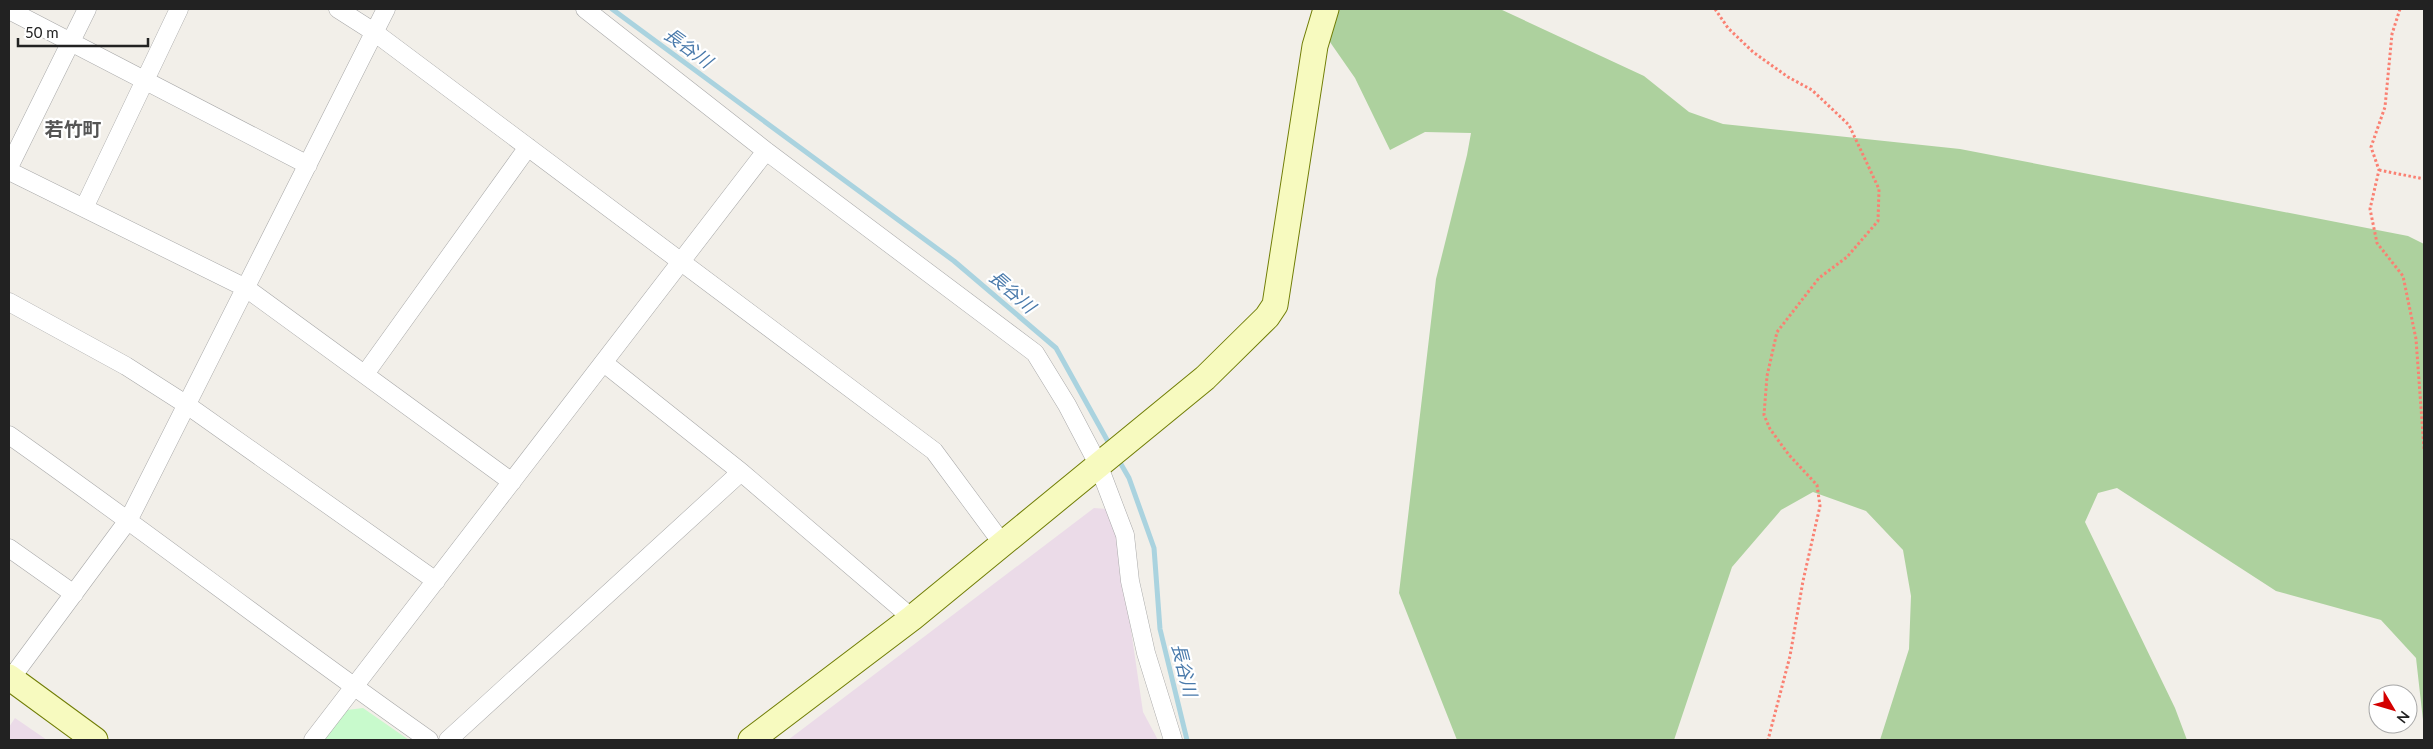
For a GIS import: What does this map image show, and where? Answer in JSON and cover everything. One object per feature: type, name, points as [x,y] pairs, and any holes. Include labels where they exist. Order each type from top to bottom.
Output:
[{"type":"street","points":[[87,9],[9,169],[246,288],[512,482]]},
{"type":"street","points":[[84,208],[179,9]]},
{"type":"street","points":[[338,9],[374,32],[934,452],[1002,543]]},
{"type":"street","points":[[94,740],[9,679],[129,519],[386,9]]},
{"type":"street","points":[[585,9],[766,151],[1035,353],[1067,405],[1098,464],[1125,535],[1130,581],[1146,652],[1173,740]]},
{"type":"street","points":[[751,740],[912,618],[1205,378],[1267,317],[1275,305],[1315,46],[1326,9]]},
{"type":"street","points":[[9,10],[308,165]]},
{"type":"street","points":[[365,374],[528,147]]},
{"type":"street","points":[[314,740],[766,151]]},
{"type":"street","points":[[9,302],[126,366],[187,405],[436,581]]},
{"type":"street","points":[[604,363],[741,472],[912,618]]},
{"type":"street","points":[[9,435],[129,519],[354,688],[430,740]]},
{"type":"street","points":[[448,740],[741,472]]},
{"type":"street","points":[[9,548],[74,594]]},
{"type":"path","points":[[1715,9],[1728,28],[1753,52],[1812,90],[1849,125],[1879,189],[1878,222],[1847,256],[1819,278],[1777,332],[1767,376],[1764,415],[1770,430],[1789,455],[1817,485],[1820,506],[1803,581],[1790,656],[1768,740]]},
{"type":"path","points":[[2400,9],[2392,34],[2385,107],[2371,147],[2379,170],[2370,209],[2377,243],[2403,276],[2416,339],[2424,449]]},
{"type":"path","points":[[2379,170],[2424,180]]},
{"type":"shaded area","points":[[1094,508],[1107,509],[1117,534],[1143,712],[1158,740],[788,740]]},
{"type":"shaded area","points":[[15,718],[47,740],[9,740],[9,727]]},
{"type":"green space","points":[[1333,9],[1500,9],[1644,76],[1689,112],[1723,124],[1960,149],[2408,236],[2424,244],[2424,729],[2416,658],[2381,620],[2276,591],[2117,488],[2098,493],[2085,522],[2175,708],[2187,740],[1880,740],[1909,649],[1911,596],[1903,550],[1866,511],[1813,492],[1781,510],[1732,567],[1674,740],[1457,740],[1399,593],[1436,279],[1471,133],[1425,132],[1390,150],[1355,78],[1323,32]]},
{"type":"green space","points":[[363,708],[409,740],[324,740],[347,710]]},
{"type":"waterway","name":"長谷川","points":[[612,9],[954,261],[1056,348],[1111,447]]},
{"type":"waterway","name":"長谷川","points":[[1118,459],[1129,478],[1154,548],[1160,629],[1187,740]]},
{"type":"district","name":"若竹町","points":[[73,129]]}]
